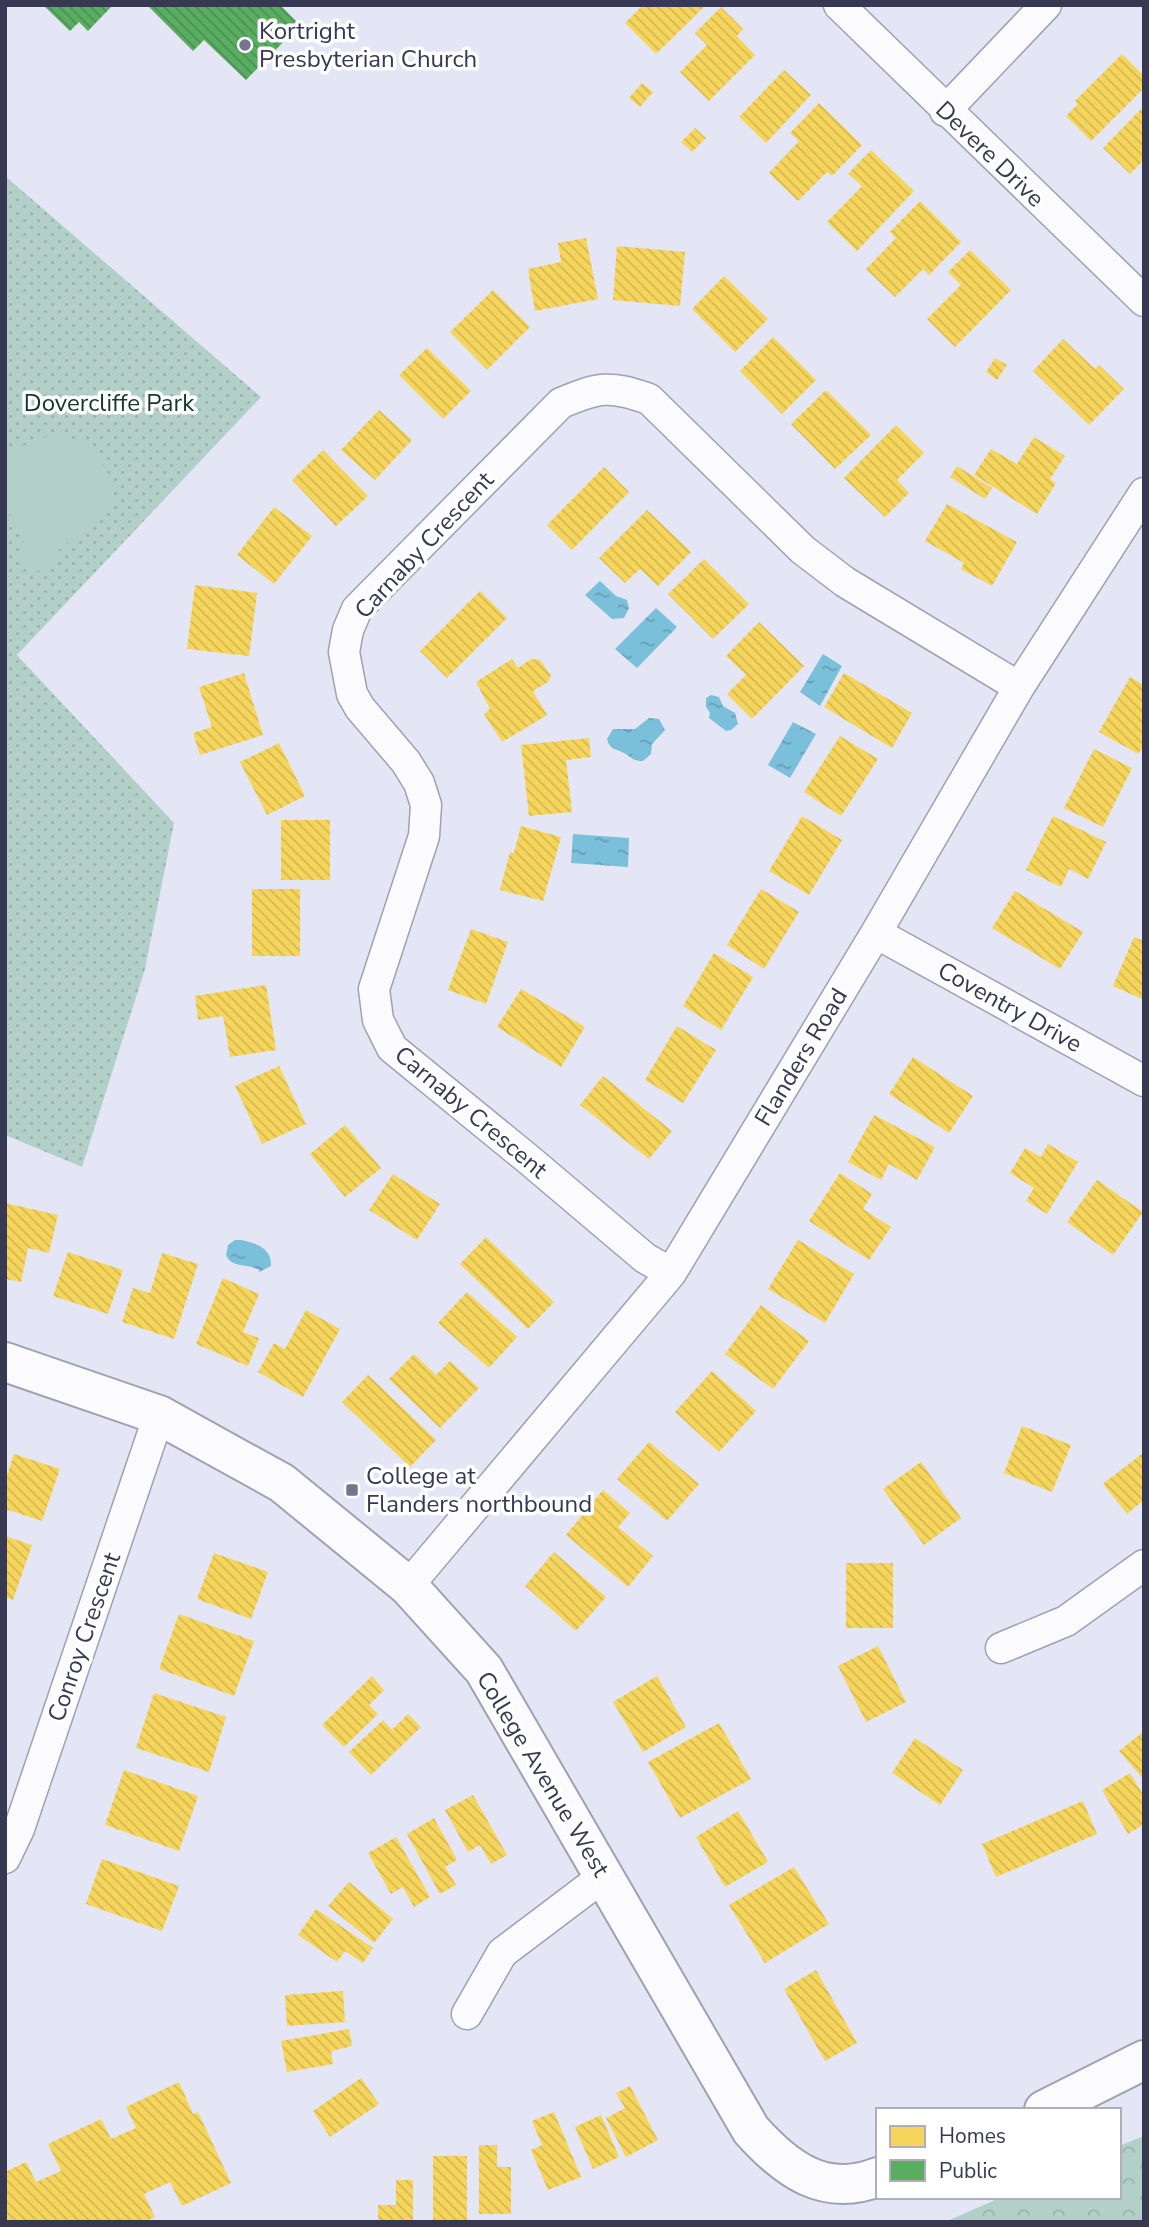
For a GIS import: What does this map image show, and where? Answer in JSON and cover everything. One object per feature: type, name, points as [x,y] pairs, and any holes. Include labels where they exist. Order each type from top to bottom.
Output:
[{"type":"street","name":"Devere Drive","points":[[839,5],[1144,302]]},
{"type":"street","points":[[945,111],[1046,5]]},
{"type":"street","name":"Carnaby Crescent","points":[[671,1273],[645,1258],[392,1048],[378,1020],[373,989],[424,836],[426,805],[419,783],[406,762],[360,708],[352,694],[344,652],[348,630],[357,609],[561,403],[591,391],[621,390],[649,399],[803,550],[845,582],[1019,687]]},
{"type":"street","name":"Flanders Road","points":[[408,1586],[671,1273],[876,933],[1019,687],[1144,493]]},
{"type":"street","name":"Coventry Drive","points":[[876,933],[1144,1082]]},
{"type":"street","name":"College Avenue West","points":[[5,1362],[159,1415],[282,1483],[408,1586],[484,1670],[751,2130],[771,2152],[808,2179],[833,2184],[876,2178]]},
{"type":"street","name":"Conroy Crescent","points":[[5,1858],[19,1829],[159,1415]]},
{"type":"street","points":[[1001,1648],[1066,1621],[1144,1565]]},
{"type":"street","points":[[467,2014],[502,1953],[604,1876]]},
{"type":"street","points":[[1048,2108],[1144,2060]]},
{"type":"green space","name":"Dovercliffe Park","points":[[5,176],[261,397],[17,655],[174,823],[145,969],[82,1167],[5,1135]]},
{"type":"green space","points":[[56,433],[86,443],[108,473],[113,507],[57,551],[57,564],[45,573],[30,568],[19,554],[25,538],[5,506],[5,461],[14,450]]},
{"type":"green space","points":[[1144,2136],[1144,2222],[945,2222],[997,2199],[1121,2199],[1121,2145]]},
{"type":"water","points":[[600,581],[616,596],[627,600],[629,608],[624,618],[612,619],[585,595]]},
{"type":"water","points":[[656,608],[677,627],[637,668],[615,649]]},
{"type":"water","points":[[823,654],[842,666],[820,706],[800,692]]},
{"type":"water","points":[[711,695],[719,697],[723,706],[735,713],[738,724],[731,730],[726,731],[709,718],[706,698]]},
{"type":"water","points":[[649,718],[659,719],[665,730],[652,744],[651,754],[643,761],[610,746],[607,739],[613,729],[635,729]]},
{"type":"water","points":[[793,722],[816,734],[790,778],[768,765]]},
{"type":"water","points":[[573,834],[629,838],[628,867],[571,863]]},
{"type":"water","points":[[235,1240],[266,1251],[271,1266],[259,1272],[231,1262],[226,1255],[228,1245]]},
{"type":"building: Homes","points":[[643,5],[706,5],[656,54],[625,23]]},
{"type":"building: Homes","points":[[721,7],[743,29],[737,36],[755,55],[709,101],[680,72],[707,45],[695,33]]},
{"type":"building: Homes","points":[[1122,54],[1144,76],[1144,88],[1091,141],[1066,116],[1078,104],[1075,101]]},
{"type":"building: Homes","points":[[784,70],[811,95],[766,143],[739,117]]},
{"type":"building: Homes","points":[[642,83],[653,92],[640,107],[629,98]]},
{"type":"building: Homes","points":[[819,103],[862,145],[832,176],[827,172],[798,201],[769,173],[799,141],[790,133]]},
{"type":"building: Homes","points":[[1144,106],[1144,160],[1130,174],[1103,148]]},
{"type":"building: Homes","points":[[695,128],[706,138],[692,152],[681,142]]},
{"type":"building: Homes","points":[[871,150],[914,191],[857,251],[827,222],[862,186],[848,174]]},
{"type":"building: Homes","points":[[920,201],[961,242],[929,275],[923,269],[895,297],[866,269],[896,238],[890,232]]},
{"type":"building: Homes","points":[[586,238],[598,299],[535,311],[528,269],[561,262],[558,243]]},
{"type":"building: Homes","points":[[617,246],[685,252],[680,306],[613,300]]},
{"type":"building: Homes","points":[[970,250],[1011,290],[955,347],[927,319],[961,285],[948,272]]},
{"type":"building: Homes","points":[[724,276],[768,319],[735,352],[692,309]]},
{"type":"building: Homes","points":[[493,290],[530,327],[487,370],[450,332]]},
{"type":"building: Homes","points":[[773,337],[816,380],[782,414],[740,371]]},
{"type":"building: Homes","points":[[1063,339],[1095,369],[1099,365],[1124,389],[1089,425],[1033,371]]},
{"type":"building: Homes","points":[[427,348],[471,391],[443,419],[399,375]]},
{"type":"building: Homes","points":[[995,358],[1007,365],[997,380],[986,372]]},
{"type":"building: Homes","points":[[826,390],[871,435],[835,469],[791,424]]},
{"type":"building: Homes","points":[[379,410],[412,440],[375,480],[341,450]]},
{"type":"building: Homes","points":[[896,425],[924,453],[897,480],[909,493],[885,517],[844,478]]},
{"type":"building: Homes","points":[[1034,437],[1065,456],[1050,479],[1056,483],[1037,514],[974,475],[991,449],[1017,464]]},
{"type":"building: Homes","points":[[323,450],[368,496],[336,526],[292,480]]},
{"type":"building: Homes","points":[[957,466],[992,488],[985,499],[950,477]]},
{"type":"building: Homes","points":[[604,467],[629,492],[572,550],[547,525]]},
{"type":"building: Homes","points":[[947,504],[1017,542],[992,586],[961,569],[964,563],[925,541]]},
{"type":"building: Homes","points":[[274,507],[312,536],[274,584],[237,555]]},
{"type":"building: Homes","points":[[647,510],[691,552],[658,586],[640,569],[625,583],[599,558]]},
{"type":"building: Homes","points":[[704,559],[749,604],[713,639],[668,594]]},
{"type":"building: Homes","points":[[195,585],[257,593],[249,656],[187,649]]},
{"type":"building: Homes","points":[[480,591],[507,618],[447,678],[420,651]]},
{"type":"building: Homes","points":[[759,622],[804,666],[752,719],[727,694],[746,675],[726,656]]},
{"type":"building: Homes","points":[[512,659],[518,668],[531,659],[540,660],[551,675],[548,682],[533,691],[547,715],[502,742],[484,714],[490,709],[476,682]]},
{"type":"building: Homes","points":[[244,673],[263,735],[200,755],[193,733],[212,727],[199,687]]},
{"type":"building: Homes","points":[[844,673],[912,713],[892,748],[824,707]]},
{"type":"building: Homes","points":[[1130,677],[1144,685],[1144,745],[1138,754],[1099,732]]},
{"type":"building: Homes","points":[[840,736],[878,759],[841,816],[804,792]]},
{"type":"building: Homes","points":[[589,738],[591,757],[566,760],[572,812],[529,816],[521,745]]},
{"type":"building: Homes","points":[[279,743],[305,796],[267,815],[240,762]]},
{"type":"building: Homes","points":[[1094,749],[1132,768],[1103,827],[1064,808]]},
{"type":"building: Homes","points":[[802,816],[842,840],[809,895],[769,871]]},
{"type":"building: Homes","points":[[1053,816],[1106,842],[1088,879],[1069,869],[1061,887],[1026,870]]},
{"type":"building: Homes","points":[[281,820],[330,820],[330,880],[281,880]]},
{"type":"building: Homes","points":[[521,826],[561,837],[543,901],[500,890],[510,852],[514,853]]},
{"type":"building: Homes","points":[[252,889],[300,889],[300,956],[252,956]]},
{"type":"building: Homes","points":[[761,889],[799,912],[764,969],[727,945]]},
{"type":"building: Homes","points":[[1015,891],[1083,932],[1060,969],[992,928]]},
{"type":"building: Homes","points":[[471,929],[508,942],[486,1004],[448,990]]},
{"type":"building: Homes","points":[[1134,937],[1144,941],[1144,1000],[1113,986]]},
{"type":"building: Homes","points":[[714,953],[753,977],[721,1030],[683,1006]]},
{"type":"building: Homes","points":[[266,985],[276,1050],[230,1057],[223,1016],[198,1020],[195,996]]},
{"type":"building: Homes","points":[[521,989],[585,1027],[561,1067],[497,1027]]},
{"type":"building: Homes","points":[[677,1026],[716,1050],[683,1103],[645,1080]]},
{"type":"building: Homes","points":[[913,1057],[973,1096],[949,1133],[889,1094]]},
{"type":"building: Homes","points":[[279,1066],[306,1124],[262,1144],[235,1086]]},
{"type":"building: Homes","points":[[603,1076],[672,1131],[649,1159],[580,1105]]},
{"type":"building: Homes","points":[[874,1115],[935,1147],[917,1180],[889,1164],[881,1180],[848,1162]]},
{"type":"building: Homes","points":[[345,1125],[381,1168],[345,1197],[310,1154]]},
{"type":"building: Homes","points":[[1048,1144],[1078,1162],[1047,1214],[1026,1201],[1034,1188],[1010,1173],[1025,1148],[1041,1157]]},
{"type":"building: Homes","points":[[840,1173],[872,1194],[863,1209],[891,1227],[869,1260],[809,1221]]},
{"type":"building: Homes","points":[[393,1174],[440,1204],[417,1240],[369,1210]]},
{"type":"building: Homes","points":[[1097,1180],[1143,1212],[1113,1255],[1067,1222]]},
{"type":"building: Homes","points":[[5,1203],[58,1215],[49,1253],[28,1248],[21,1282],[5,1279]]},
{"type":"building: Homes","points":[[486,1237],[554,1302],[528,1329],[460,1264]]},
{"type":"building: Homes","points":[[798,1240],[854,1274],[825,1323],[768,1289]]},
{"type":"building: Homes","points":[[68,1252],[123,1270],[108,1314],[53,1296]]},
{"type":"building: Homes","points":[[162,1253],[198,1264],[174,1339],[122,1322],[133,1288],[150,1293]]},
{"type":"building: Homes","points":[[223,1278],[259,1294],[243,1332],[259,1338],[248,1366],[196,1344]]},
{"type":"building: Homes","points":[[467,1292],[517,1337],[489,1368],[438,1323]]},
{"type":"building: Homes","points":[[761,1305],[809,1341],[773,1389],[725,1354]]},
{"type":"building: Homes","points":[[306,1310],[340,1329],[303,1397],[258,1372],[274,1343],[285,1349]]},
{"type":"building: Homes","points":[[414,1354],[436,1375],[450,1361],[479,1388],[440,1428],[389,1379]]},
{"type":"building: Homes","points":[[712,1371],[756,1411],[719,1452],[675,1412]]},
{"type":"building: Homes","points":[[368,1375],[436,1440],[410,1467],[342,1402]]},
{"type":"building: Homes","points":[[1022,1426],[1071,1445],[1052,1492],[1004,1473]]},
{"type":"building: Homes","points":[[649,1442],[699,1484],[667,1521],[617,1479]]},
{"type":"building: Homes","points":[[1144,1452],[1144,1500],[1127,1514],[1103,1484]]},
{"type":"building: Homes","points":[[14,1454],[60,1469],[42,1521],[5,1509],[5,1481]]},
{"type":"building: Homes","points":[[921,1462],[961,1518],[924,1545],[883,1489]]},
{"type":"building: Homes","points":[[603,1490],[630,1513],[618,1527],[653,1556],[628,1587],[566,1535]]},
{"type":"building: Homes","points":[[5,1536],[32,1545],[13,1600],[5,1597]]},
{"type":"building: Homes","points":[[554,1552],[606,1597],[576,1631],[525,1586]]},
{"type":"building: Homes","points":[[214,1553],[268,1572],[251,1619],[197,1599]]},
{"type":"building: Homes","points":[[846,1563],[893,1563],[893,1628],[846,1628]]},
{"type":"building: Homes","points":[[179,1614],[254,1641],[234,1696],[159,1669]]},
{"type":"building: Homes","points":[[878,1646],[906,1702],[866,1722],[838,1666]]},
{"type":"building: Homes","points":[[372,1676],[384,1690],[369,1705],[378,1714],[344,1747],[322,1725]]},
{"type":"building: Homes","points":[[657,1676],[686,1727],[643,1752],[613,1702]]},
{"type":"building: Homes","points":[[154,1693],[226,1717],[209,1772],[136,1748]]},
{"type":"building: Homes","points":[[408,1714],[421,1727],[371,1775],[349,1752],[383,1720],[392,1730]]},
{"type":"building: Homes","points":[[719,1723],[751,1779],[680,1818],[648,1762]]},
{"type":"building: Homes","points":[[1144,1731],[1144,1780],[1119,1751]]},
{"type":"building: Homes","points":[[915,1738],[963,1770],[940,1805],[892,1773]]},
{"type":"building: Homes","points":[[124,1770],[198,1796],[179,1851],[105,1825]]},
{"type":"building: Homes","points":[[1130,1773],[1144,1796],[1144,1824],[1128,1834],[1102,1790]]},
{"type":"building: Homes","points":[[473,1795],[507,1855],[491,1864],[480,1845],[468,1852],[445,1810]]},
{"type":"building: Homes","points":[[1083,1801],[1097,1834],[996,1877],[982,1844]]},
{"type":"building: Homes","points":[[738,1811],[768,1862],[725,1887],[696,1837]]},
{"type":"building: Homes","points":[[434,1818],[457,1860],[445,1867],[456,1885],[440,1894],[407,1834]]},
{"type":"building: Homes","points":[[396,1837],[430,1897],[414,1907],[403,1887],[391,1894],[368,1853]]},
{"type":"building: Homes","points":[[102,1859],[179,1886],[162,1931],[86,1904]]},
{"type":"building: Homes","points":[[794,1867],[829,1924],[765,1963],[729,1905]]},
{"type":"building: Homes","points":[[349,1882],[393,1919],[374,1943],[328,1906]]},
{"type":"building: Homes","points":[[316,1909],[373,1948],[363,1963],[345,1951],[337,1962],[298,1935]]},
{"type":"building: Homes","points":[[816,1970],[857,2043],[825,2061],[784,1989]]},
{"type":"building: Homes","points":[[343,1991],[345,2022],[287,2026],[285,1995]]},
{"type":"building: Homes","points":[[349,2029],[352,2046],[331,2051],[333,2064],[287,2072],[281,2041]]},
{"type":"building: Homes","points":[[361,2078],[379,2104],[330,2137],[313,2111]]},
{"type":"building: Homes","points":[[179,2082],[193,2114],[198,2112],[231,2183],[182,2206],[170,2182],[144,2194],[155,2217],[144,2222],[5,2222],[5,2172],[26,2162],[36,2182],[61,2171],[48,2144],[101,2119],[111,2139],[136,2128],[126,2107]]},
{"type":"building: Homes","points":[[630,2086],[658,2140],[626,2157],[606,2118],[625,2108],[616,2093]]},
{"type":"building: Homes","points":[[554,2112],[581,2177],[548,2190],[531,2150],[542,2145],[532,2121]]},
{"type":"building: Homes","points":[[601,2115],[619,2157],[593,2169],[575,2127]]},
{"type":"building: Homes","points":[[479,2145],[497,2145],[497,2167],[511,2167],[511,2214],[479,2214]]},
{"type":"building: Homes","points":[[433,2156],[467,2156],[467,2222],[433,2222]]},
{"type":"building: Homes","points":[[396,2180],[413,2180],[413,2222],[378,2222],[378,2205],[396,2205]]},
{"type":"building: Public","points":[[43,5],[113,5],[88,31],[79,22],[70,31]]},
{"type":"building: Public","name":"Kortright Presbyterian Church","points":[[147,5],[280,5],[300,25],[246,80],[204,40],[193,51]]},
{"type":"place","name":"Kortright Presbyterian Church","points":[[245,45]]},
{"type":"place","name":"College at Flanders northbound","points":[[352,1490]]}]
